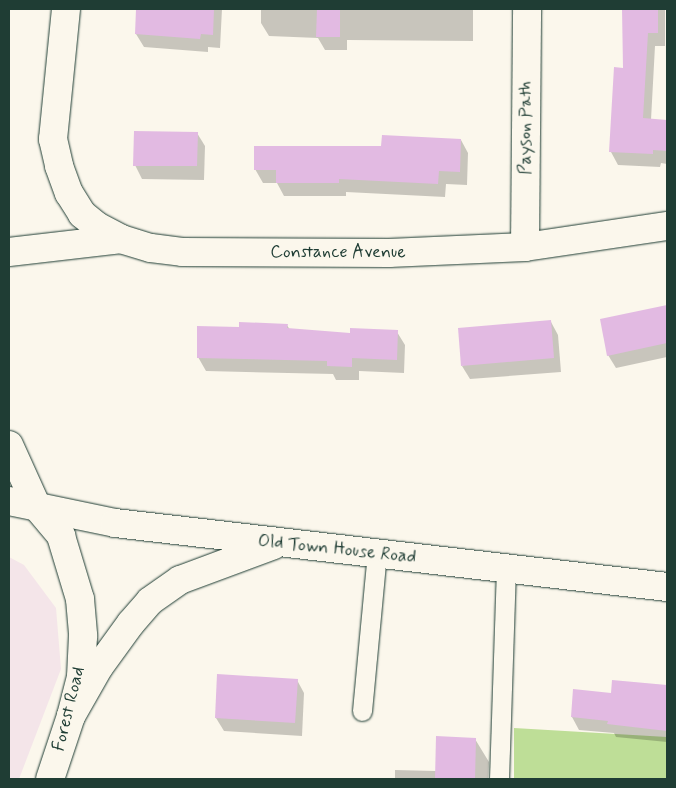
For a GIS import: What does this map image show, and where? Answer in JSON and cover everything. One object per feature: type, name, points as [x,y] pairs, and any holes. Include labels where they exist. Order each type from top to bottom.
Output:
[{"type":"street","points":[[66,9],[53,140],[58,166],[69,193],[82,214],[97,226],[121,239]]},
{"type":"street","name":"Payson Path","points":[[525,247],[527,9]]},
{"type":"street","name":"Constance Avenue","points":[[9,252],[121,239],[151,248],[182,252],[389,253],[525,247],[667,226]]},
{"type":"street","name":"Forest Road","points":[[9,445],[37,507],[61,536],[80,600],[83,636],[81,677],[71,716],[50,779]]},
{"type":"street","name":"Old Town House Road","points":[[9,501],[115,523],[279,543],[377,552],[506,570],[667,587]]},
{"type":"street","points":[[71,716],[99,667],[131,623],[150,602],[180,580],[279,543]]},
{"type":"lane","points":[[362,711],[377,552]]},
{"type":"lane","points":[[500,779],[506,570]]},
{"type":"shaded area","points":[[9,557],[24,565],[56,608],[61,669],[19,779],[9,779]]},
{"type":"green space","points":[[514,728],[667,737],[667,779],[514,779]]},
{"type":"building","points":[[136,9],[214,9],[213,35],[201,34],[200,39],[135,34]]},
{"type":"building","points":[[317,9],[340,9],[340,37],[316,37]]},
{"type":"building","points":[[622,9],[658,9],[658,33],[648,33],[643,118],[667,120],[667,151],[653,150],[653,154],[609,152],[614,67],[623,68]]},
{"type":"building","points":[[134,131],[198,132],[197,166],[133,166]]},
{"type":"building","points":[[382,135],[461,139],[460,172],[439,171],[438,184],[339,179],[339,183],[276,183],[276,170],[254,170],[254,146],[381,146]]},
{"type":"building","points":[[667,305],[667,343],[607,356],[600,319]]},
{"type":"building","points":[[551,320],[554,358],[461,366],[458,328]]},
{"type":"building","points":[[239,322],[288,324],[287,328],[350,333],[350,328],[398,330],[397,360],[352,358],[352,367],[327,366],[327,361],[197,358],[197,326],[239,327]]},
{"type":"building","points":[[217,674],[298,679],[295,723],[215,718]]},
{"type":"building","points":[[612,680],[667,685],[667,731],[607,724],[608,721],[571,717],[573,689],[611,693]]},
{"type":"building","points":[[436,736],[476,738],[475,779],[435,779]]}]
